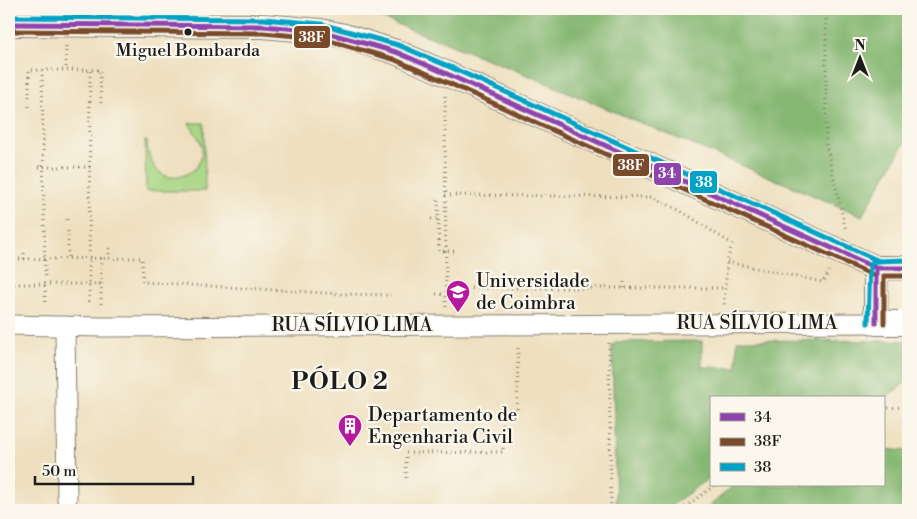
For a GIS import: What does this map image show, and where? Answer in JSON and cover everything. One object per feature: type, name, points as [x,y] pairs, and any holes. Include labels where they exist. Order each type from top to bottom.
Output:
[{"type":"street","points":[[9,24],[263,26],[344,36],[396,52],[445,73],[876,268],[908,268]]},
{"type":"street","points":[[876,268],[876,323]]},
{"type":"street","name":"RUA SÍLVIO LIMA","points":[[9,325],[908,323]]},
{"type":"street","points":[[65,326],[67,506]]},
{"type":"path","points":[[727,262],[823,282],[846,230],[826,144],[826,9]]},
{"type":"path","points":[[29,107],[29,70],[100,70],[101,106]]},
{"type":"path","points":[[42,70],[44,280]]},
{"type":"path","points":[[89,302],[90,70]]},
{"type":"path","points":[[445,100],[446,325]]},
{"type":"path","points":[[39,167],[91,167]]},
{"type":"path","points":[[445,195],[652,197],[681,211],[732,244],[723,288],[724,324]]},
{"type":"path","points":[[438,200],[438,251],[458,251]]},
{"type":"path","points":[[431,219],[438,219]]},
{"type":"path","points":[[68,231],[68,259]]},
{"type":"path","points":[[109,248],[109,258]]},
{"type":"path","points":[[24,250],[24,259]]},
{"type":"path","points":[[101,258],[101,302]]},
{"type":"path","points":[[9,259],[142,258],[143,282],[342,294],[391,295]]},
{"type":"path","points":[[520,282],[520,288]]},
{"type":"path","points":[[624,282],[624,288]]},
{"type":"path","points":[[9,284],[101,284]]},
{"type":"path","points":[[45,286],[45,302]]},
{"type":"path","points":[[471,288],[723,288]]},
{"type":"path","points":[[436,294],[446,294]]},
{"type":"path","points":[[609,339],[611,510]]},
{"type":"path","points":[[406,478],[406,453],[503,452],[503,412],[517,412],[518,340]]},
{"type":"path","points":[[884,408],[906,407],[908,402]]},
{"type":"path","points":[[681,510],[714,486]]},
{"type":"green space","points":[[358,9],[908,9],[908,137],[862,216],[508,67]]},
{"type":"green space","points":[[189,123],[204,123],[205,191],[146,191],[145,141],[147,141],[151,161],[162,174],[169,177],[178,177],[196,168],[202,154],[202,149],[199,139]]},
{"type":"green space","points":[[737,340],[908,341],[908,381],[884,398],[884,396],[710,396],[710,478],[665,510],[616,510],[612,346],[617,342],[702,341],[702,367],[737,368]]},
{"type":"green space","points":[[884,449],[908,451],[908,510],[705,510],[733,486],[884,486]]},
{"type":"transit line","name":"38","points":[[9,17],[263,19],[321,24],[398,45],[879,261]]},
{"type":"transit line","name":"34","points":[[9,24],[263,26],[320,31],[396,52],[876,268]]},
{"type":"transit line","name":"38F","points":[[9,31],[263,33],[319,38],[393,59],[873,275]]},
{"type":"transit line","name":"38","points":[[868,323],[870,264],[875,261],[908,260]]},
{"type":"transit line","name":"34","points":[[876,323],[876,268],[908,268]]},
{"type":"transit line","name":"38F","points":[[884,323],[884,276],[908,276]]},
{"type":"place","name":"Miguel Bombarda","points":[[188,32]]},
{"type":"place","name":"Universidade de Coimbra","points":[[458,313]]},
{"type":"place","name":"Departamento de Engenharia Civil","points":[[350,447]]},
{"type":"district","name":"PÓLO 2","points":[[340,382]]}]
